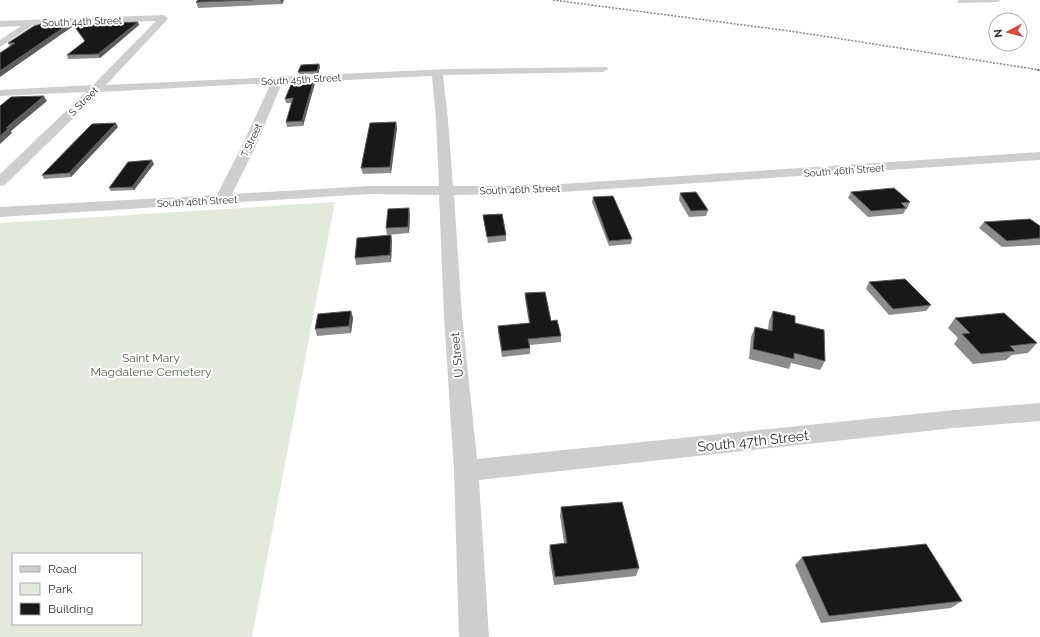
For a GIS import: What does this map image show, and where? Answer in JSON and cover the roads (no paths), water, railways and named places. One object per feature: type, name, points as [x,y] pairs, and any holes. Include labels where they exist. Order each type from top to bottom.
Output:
[{"type":"street","points":[[961,1],[997,0]]},
{"type":"street","name":"South 44th Street","points":[[0,24],[164,18]]},
{"type":"street","name":"S Street","points":[[0,182],[96,89],[164,18]]},
{"type":"street","points":[[0,44],[31,23]]},
{"type":"street","name":"South 45th Street","points":[[0,93],[437,73],[603,69]]},
{"type":"street","name":"U Street","points":[[437,73],[442,120],[453,316],[466,471],[474,637]]},
{"type":"street","name":"T Street","points":[[222,199],[248,148],[278,80]]},
{"type":"street","name":"South 46th Street","points":[[0,212],[369,190],[532,190],[1040,156]]},
{"type":"street","name":"South 47th Street","points":[[466,471],[954,419],[1040,412]]},
{"type":"railway","points":[[553,0],[797,32],[1040,70],[1037,70]]},
{"type":"park label","name":"Saint Mary Magdalene Cemetery","points":[[151,365]]}]
